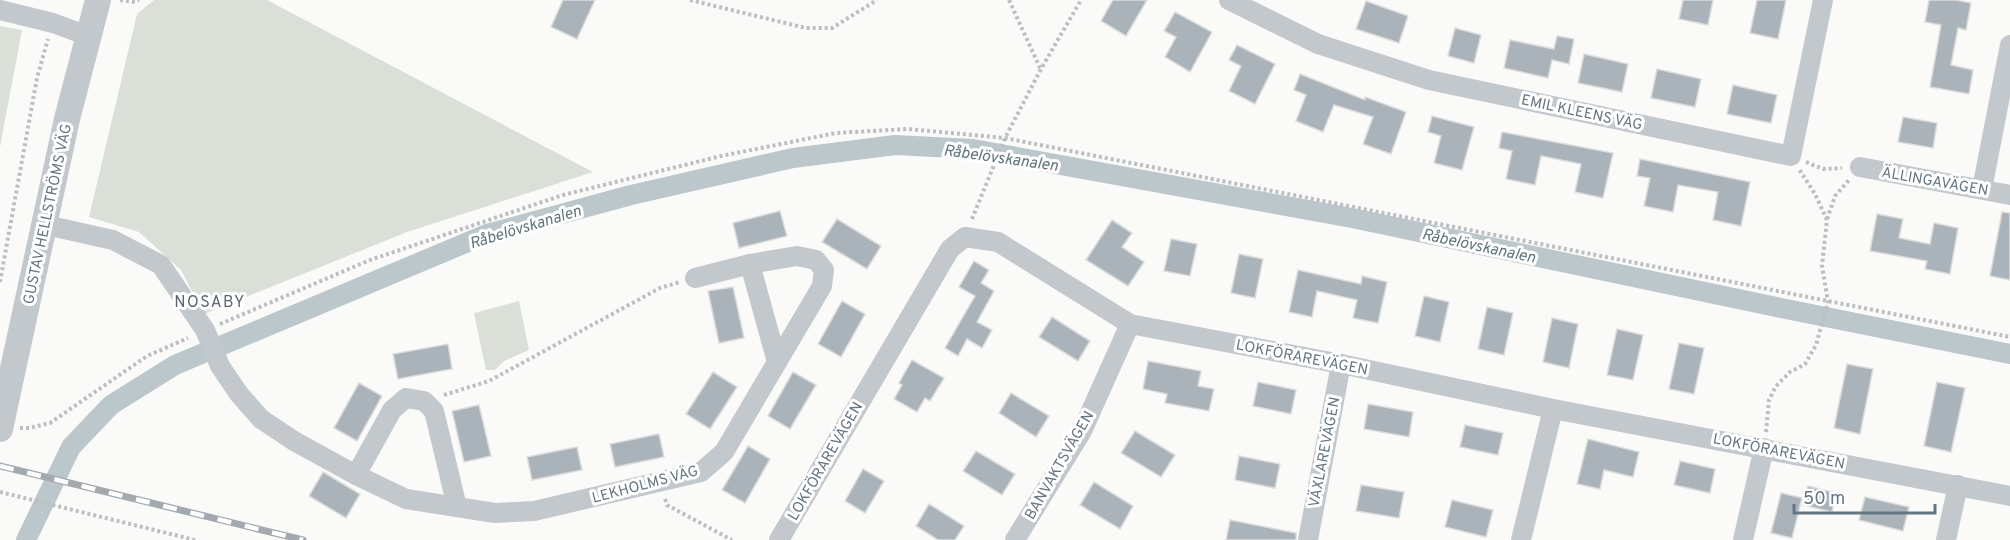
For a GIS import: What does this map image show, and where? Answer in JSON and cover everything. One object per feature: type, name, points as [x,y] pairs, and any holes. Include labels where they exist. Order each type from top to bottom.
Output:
[{"type":"street","name":"GUSTAV HELLSTRÖMS VÄG","points":[[0,429],[46,225],[67,119],[98,0]]},
{"type":"street","name":"EMIL KLEENS VÄG","points":[[1229,0],[1318,44],[1429,80],[1791,156]]},
{"type":"street","points":[[1791,156],[1823,0]]},
{"type":"street","points":[[0,10],[53,23],[88,36]]},
{"type":"street","points":[[1982,189],[2010,45]]},
{"type":"street","name":"ÄLLINGAVÄGEN","points":[[1860,167],[2010,195]]},
{"type":"street","name":"LEKHOLMS VÄG","points":[[46,225],[113,240],[161,265],[208,337],[220,366],[239,394],[261,419],[294,441],[406,499],[495,513],[534,511],[701,472],[724,452],[822,286],[824,270],[816,260],[797,255],[695,278]]},
{"type":"street","name":"LOKFÖRAREVÄGEN","points":[[787,538],[950,249],[965,237],[999,242],[1130,324],[1341,364],[1553,409],[2010,496]]},
{"type":"street","points":[[750,264],[777,362]]},
{"type":"street","name":"BANVAKTSVÄGEN","points":[[1015,540],[1082,431],[1130,324]]},
{"type":"street","name":"VÄXLAREVÄGEN","points":[[1308,540],[1341,364]]},
{"type":"street","points":[[356,475],[392,410],[406,398],[424,401],[434,411],[457,507]]},
{"type":"street","points":[[1521,540],[1553,409]]},
{"type":"street","points":[[1743,540],[1764,448]]},
{"type":"street","points":[[1946,540],[1958,485]]},
{"type":"path","points":[[120,0],[135,2],[139,0]]},
{"type":"path","points":[[690,0],[806,28],[832,28],[877,0]]},
{"type":"path","points":[[965,237],[1002,144],[1041,69],[1081,0]]},
{"type":"path","points":[[1011,1],[1041,69]]},
{"type":"path","points":[[0,282],[37,78],[53,23]]},
{"type":"path","points":[[1791,156],[1823,168],[1860,167]]},
{"type":"path","points":[[1791,156],[1815,194],[1827,220]]},
{"type":"path","points":[[1764,448],[1769,400],[1776,386],[1791,372],[1805,364],[1816,345],[1828,302],[1822,266],[1827,220],[1835,196],[1860,167]]},
{"type":"path","points":[[424,401],[489,381],[660,288],[695,278]]},
{"type":"path","points":[[659,483],[667,505],[732,540]]},
{"type":"path","points":[[0,492],[195,540]]},
{"type":"shaded area","points":[[154,0],[267,0],[593,172],[407,232],[204,314],[181,270],[139,232],[89,217],[137,14]]},
{"type":"shaded area","points":[[0,26],[22,30],[0,147]]},
{"type":"shaded area","points":[[519,301],[529,350],[504,361],[495,370],[486,370],[474,313]]},
{"type":"building","points":[[563,0],[595,0],[577,39],[551,27]]},
{"type":"building","points":[[1113,0],[1147,0],[1126,36],[1101,21]]},
{"type":"building","points":[[1683,0],[1713,0],[1708,25],[1679,19]]},
{"type":"building","points":[[1757,0],[1786,0],[1778,39],[1750,33]]},
{"type":"building","points":[[1929,0],[1956,0],[1971,3],[1966,30],[1958,28],[1951,65],[1973,70],[1969,94],[1930,87],[1941,25],[1925,22]]},
{"type":"building","points":[[1366,1],[1408,16],[1399,43],[1356,29]]},
{"type":"building","points":[[1175,12],[1212,32],[1190,72],[1165,57],[1176,37],[1164,31]]},
{"type":"building","points":[[1455,28],[1481,35],[1474,63],[1448,56]]},
{"type":"building","points":[[1557,36],[1574,39],[1569,64],[1552,60],[1548,78],[1504,68],[1510,40],[1554,49]]},
{"type":"building","points":[[1237,45],[1275,64],[1255,104],[1229,91],[1241,66],[1229,60]]},
{"type":"building","points":[[1584,54],[1628,64],[1622,92],[1578,83]]},
{"type":"building","points":[[1657,69],[1701,79],[1695,107],[1651,98]]},
{"type":"building","points":[[1300,74],[1365,100],[1365,97],[1406,112],[1391,154],[1363,144],[1373,117],[1334,105],[1323,132],[1296,121],[1306,95],[1294,90]]},
{"type":"building","points":[[1733,85],[1777,95],[1771,123],[1727,114]]},
{"type":"building","points":[[1432,116],[1474,127],[1462,170],[1434,163],[1441,136],[1428,132]]},
{"type":"building","points":[[1903,117],[1937,123],[1933,148],[1898,142]]},
{"type":"building","points":[[1502,132],[1613,153],[1603,198],[1575,192],[1581,164],[1541,156],[1535,185],[1506,179],[1512,151],[1499,148]]},
{"type":"building","points":[[1640,159],[1750,182],[1741,226],[1713,220],[1718,192],[1678,185],[1673,212],[1644,206],[1650,178],[1637,176]]},
{"type":"building","points":[[780,211],[787,236],[739,248],[733,223]]},
{"type":"building","points":[[2002,212],[2010,213],[2010,280],[1990,276]]},
{"type":"building","points":[[1877,214],[1903,219],[1899,238],[1930,244],[1934,223],[1958,228],[1950,274],[1925,269],[1927,261],[1870,251]]},
{"type":"building","points":[[837,219],[881,246],[867,269],[822,242]]},
{"type":"building","points":[[1112,220],[1132,233],[1122,247],[1144,262],[1128,286],[1086,260]]},
{"type":"building","points":[[1171,239],[1197,244],[1190,276],[1164,271]]},
{"type":"building","points":[[1239,254],[1263,259],[1255,298],[1231,293]]},
{"type":"building","points":[[974,261],[989,270],[981,283],[994,291],[977,322],[992,330],[982,348],[967,339],[958,356],[945,348],[975,296],[959,287]]},
{"type":"building","points":[[1298,270],[1361,284],[1362,276],[1387,282],[1378,323],[1353,318],[1357,300],[1317,291],[1312,317],[1289,312]]},
{"type":"building","points":[[733,287],[744,338],[719,343],[708,291]]},
{"type":"building","points":[[1424,296],[1449,302],[1440,342],[1415,336]]},
{"type":"building","points":[[842,301],[865,314],[841,357],[818,344]]},
{"type":"building","points":[[1487,307],[1513,313],[1504,355],[1478,349]]},
{"type":"building","points":[[1052,317],[1090,341],[1078,361],[1039,337]]},
{"type":"building","points":[[1552,318],[1578,324],[1569,368],[1543,362]]},
{"type":"building","points":[[1617,329],[1643,335],[1633,380],[1607,375]]},
{"type":"building","points":[[1679,343],[1704,348],[1694,394],[1669,389]]},
{"type":"building","points":[[448,344],[452,369],[398,379],[393,354]]},
{"type":"building","points":[[912,360],[944,378],[930,401],[925,398],[917,412],[894,399],[902,385],[899,383]]},
{"type":"building","points":[[1148,361],[1201,371],[1198,386],[1214,389],[1209,411],[1165,403],[1167,394],[1143,389]]},
{"type":"building","points":[[1847,364],[1873,369],[1860,434],[1834,428]]},
{"type":"building","points":[[713,372],[737,387],[710,429],[686,414]]},
{"type":"building","points":[[793,372],[816,385],[790,429],[768,416]]},
{"type":"building","points":[[1258,382],[1296,390],[1291,414],[1253,406]]},
{"type":"building","points":[[1937,382],[1965,388],[1951,452],[1924,446]]},
{"type":"building","points":[[359,383],[382,396],[357,441],[334,428]]},
{"type":"building","points":[[1011,393],[1049,416],[1036,437],[999,413]]},
{"type":"building","points":[[1368,404],[1413,412],[1409,437],[1364,429]]},
{"type":"building","points":[[479,405],[491,456],[464,462],[452,411]]},
{"type":"building","points":[[1465,425],[1503,433],[1498,455],[1460,447]]},
{"type":"building","points":[[1135,431],[1175,455],[1161,477],[1121,453]]},
{"type":"building","points":[[659,434],[664,457],[615,467],[610,444]]},
{"type":"building","points":[[1588,439],[1639,452],[1633,477],[1604,470],[1600,489],[1577,484]]},
{"type":"building","points":[[748,446],[770,459],[745,503],[722,490]]},
{"type":"building","points":[[577,447],[582,470],[532,480],[527,457]]},
{"type":"building","points":[[976,451],[1015,474],[1002,495],[963,471]]},
{"type":"building","points":[[1239,456],[1280,464],[1275,488],[1235,480]]},
{"type":"building","points":[[1680,461],[1715,469],[1710,493],[1674,485]]},
{"type":"building","points":[[863,469],[884,481],[865,513],[845,501]]},
{"type":"building","points":[[323,472],[360,494],[346,518],[309,496]]},
{"type":"building","points":[[1094,482],[1133,506],[1120,529],[1080,505]]},
{"type":"building","points":[[1361,485],[1404,492],[1399,518],[1356,511]]},
{"type":"building","points":[[1808,486],[1836,493],[1832,512],[1803,505]]},
{"type":"building","points":[[1781,493],[1802,498],[1792,538],[1771,533]]},
{"type":"building","points":[[1865,497],[1909,507],[1903,531],[1859,520]]},
{"type":"building","points":[[1452,500],[1493,510],[1486,537],[1445,527]]},
{"type":"building","points":[[929,504],[964,526],[955,540],[938,540],[916,526]]},
{"type":"building","points":[[1230,520],[1296,533],[1296,540],[1226,540]]},
{"type":"waterway","name":"Råbelövskanalen","points":[[26,540],[71,447],[111,405],[175,365],[487,234],[631,195],[793,158],[895,145],[973,149],[1352,218],[2010,354]]},
{"type":"railway","points":[[0,466],[303,540]]},
{"type":"district","name":"NOSABY","points":[[210,301]]}]
